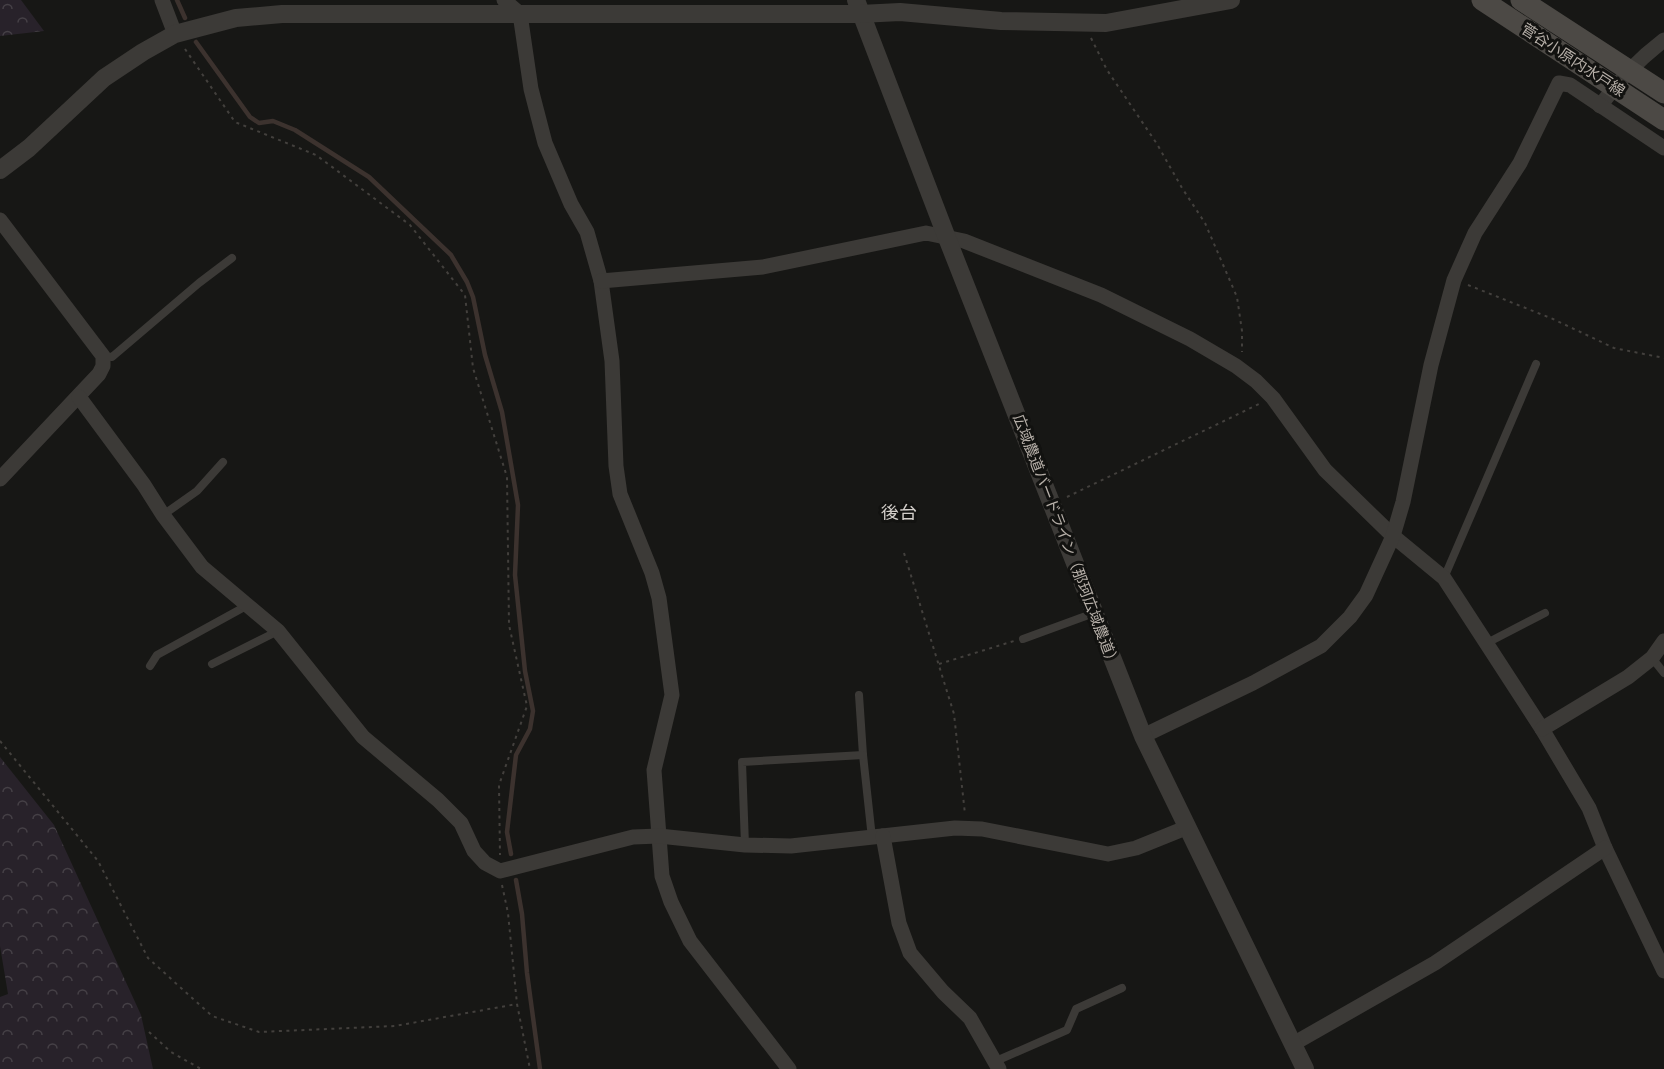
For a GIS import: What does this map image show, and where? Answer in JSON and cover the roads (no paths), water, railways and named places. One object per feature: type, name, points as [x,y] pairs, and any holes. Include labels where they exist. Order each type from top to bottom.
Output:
[{"type":"main road","name":"菅谷小原内水戸線","points":[[1482,0],[1664,120]]},
{"type":"main road","name":"菅谷小原内水戸線","points":[[1521,0],[1664,93]]},
{"type":"street","points":[[162,0],[175,34]]},
{"type":"street","points":[[504,0],[520,14],[531,89],[545,143],[571,204],[587,232],[601,281],[612,361],[616,466],[620,494],[652,573],[659,598],[672,695],[654,770],[662,876],[670,902],[690,941],[789,1069]]},
{"type":"street","points":[[0,170],[29,148],[104,78],[143,52],[175,34],[236,18],[282,14],[520,14],[858,7],[1001,21],[1106,23],[1231,0]]},
{"type":"street","name":"広域農道バードライン（那珂広域農道）","points":[[858,7],[1143,736],[1305,1069]]},
{"type":"street","points":[[1600,106],[1630,70],[1664,40]]},
{"type":"street","points":[[1143,736],[1253,683],[1321,646],[1350,617],[1366,596],[1394,536],[1431,365],[1454,280],[1475,232],[1520,163],[1559,83],[1570,85],[1664,148]]},
{"type":"street","points":[[0,220],[103,356],[103,366],[99,374],[80,397],[0,479]]},
{"type":"street","points":[[601,281],[763,267],[926,233],[964,241],[1101,295],[1190,339],[1236,366],[1273,398],[1325,470],[1394,536],[1444,578],[1542,729],[1589,808],[1605,848],[1664,971]]},
{"type":"street","points":[[80,397],[202,567],[278,631],[363,737],[438,800],[461,823],[474,851],[485,863],[500,868],[633,837],[658,836],[745,845],[791,846],[955,828],[982,830],[1108,854],[1137,848],[1188,827]]},
{"type":"street","points":[[1542,729],[1628,677],[1653,658],[1664,641]]},
{"type":"street","points":[[878,837],[899,923],[909,953],[943,992],[970,1018],[997,1065]]},
{"type":"street","points":[[1293,1044],[1435,963],[1605,848]]},
{"type":"lane","points":[[103,356],[112,357],[232,258]]},
{"type":"lane","points":[[1444,578],[1536,364]]},
{"type":"lane","points":[[163,515],[197,491],[223,462]]},
{"type":"lane","points":[[150,666],[157,655],[248,605]]},
{"type":"lane","points":[[1023,639],[1094,613]]},
{"type":"lane","points":[[1485,644],[1545,613]]},
{"type":"lane","points":[[212,664],[278,631]]},
{"type":"lane","points":[[1653,658],[1664,674]]},
{"type":"lane","points":[[860,695],[863,755],[878,837]]},
{"type":"lane","points":[[745,845],[742,762],[863,755]]},
{"type":"lane","points":[[997,1065],[1067,1030],[1076,1009],[1122,988]]},
{"type":"waterway","points":[[177,0],[185,18]]},
{"type":"waterway","points":[[196,42],[250,117],[259,123],[273,121],[295,130],[369,177],[451,255],[473,297],[485,355],[502,412],[518,505],[515,575],[525,671],[533,711],[530,729],[516,755],[507,832],[511,854]]},
{"type":"waterway","points":[[516,880],[540,1069]]},
{"type":"district","name":"後台","points":[[899,513]]}]
